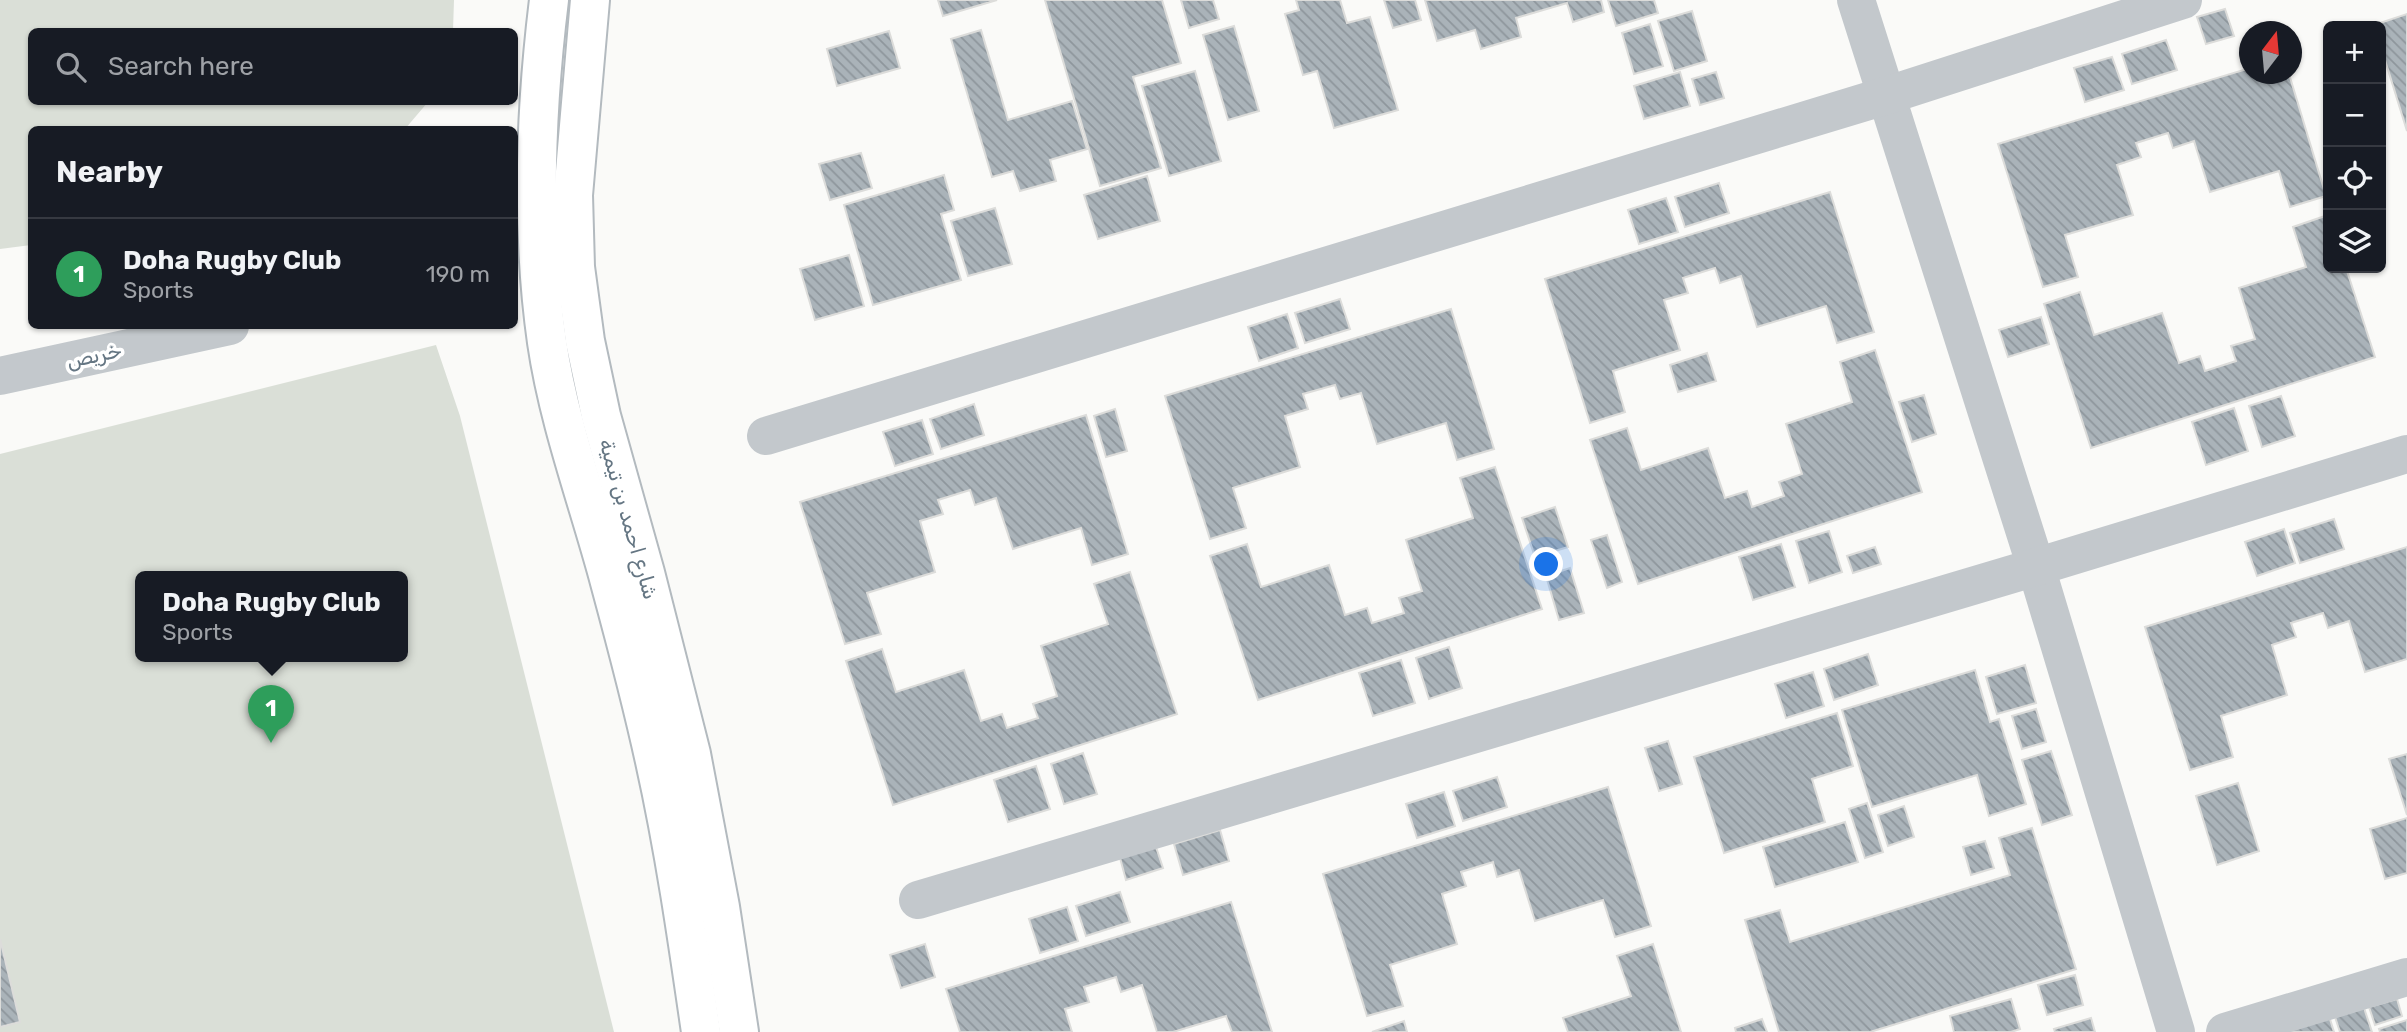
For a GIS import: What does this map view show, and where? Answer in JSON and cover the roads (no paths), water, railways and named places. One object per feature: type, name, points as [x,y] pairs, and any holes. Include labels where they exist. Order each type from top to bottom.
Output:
[{"type":"street","name":"شارع احمد بن تيمية","points":[[550,0],[535,192],[548,345],[565,421],[610,581],[655,762],[684,914],[701,1032]]},
{"type":"street","name":"شارع احمد بن تيمية","points":[[543,267],[573,195],[590,0]]},
{"type":"street","points":[[1856,0],[2036,568],[2176,1032]]},
{"type":"street","points":[[766,436],[1885,96],[2183,0]]},
{"type":"street","name":"شارع احمد بن تيمية","points":[[543,267],[585,341],[601,416],[645,573],[691,754],[720,907],[739,1032]]},
{"type":"street","name":"خريص","points":[[0,376],[216,329]]},
{"type":"street","points":[[918,900],[2036,568],[2407,454]]},
{"type":"street","points":[[2225,1032],[2407,976]]},
{"type":"place","name":"Doha Rugby Club","points":[[271,743]]}]
